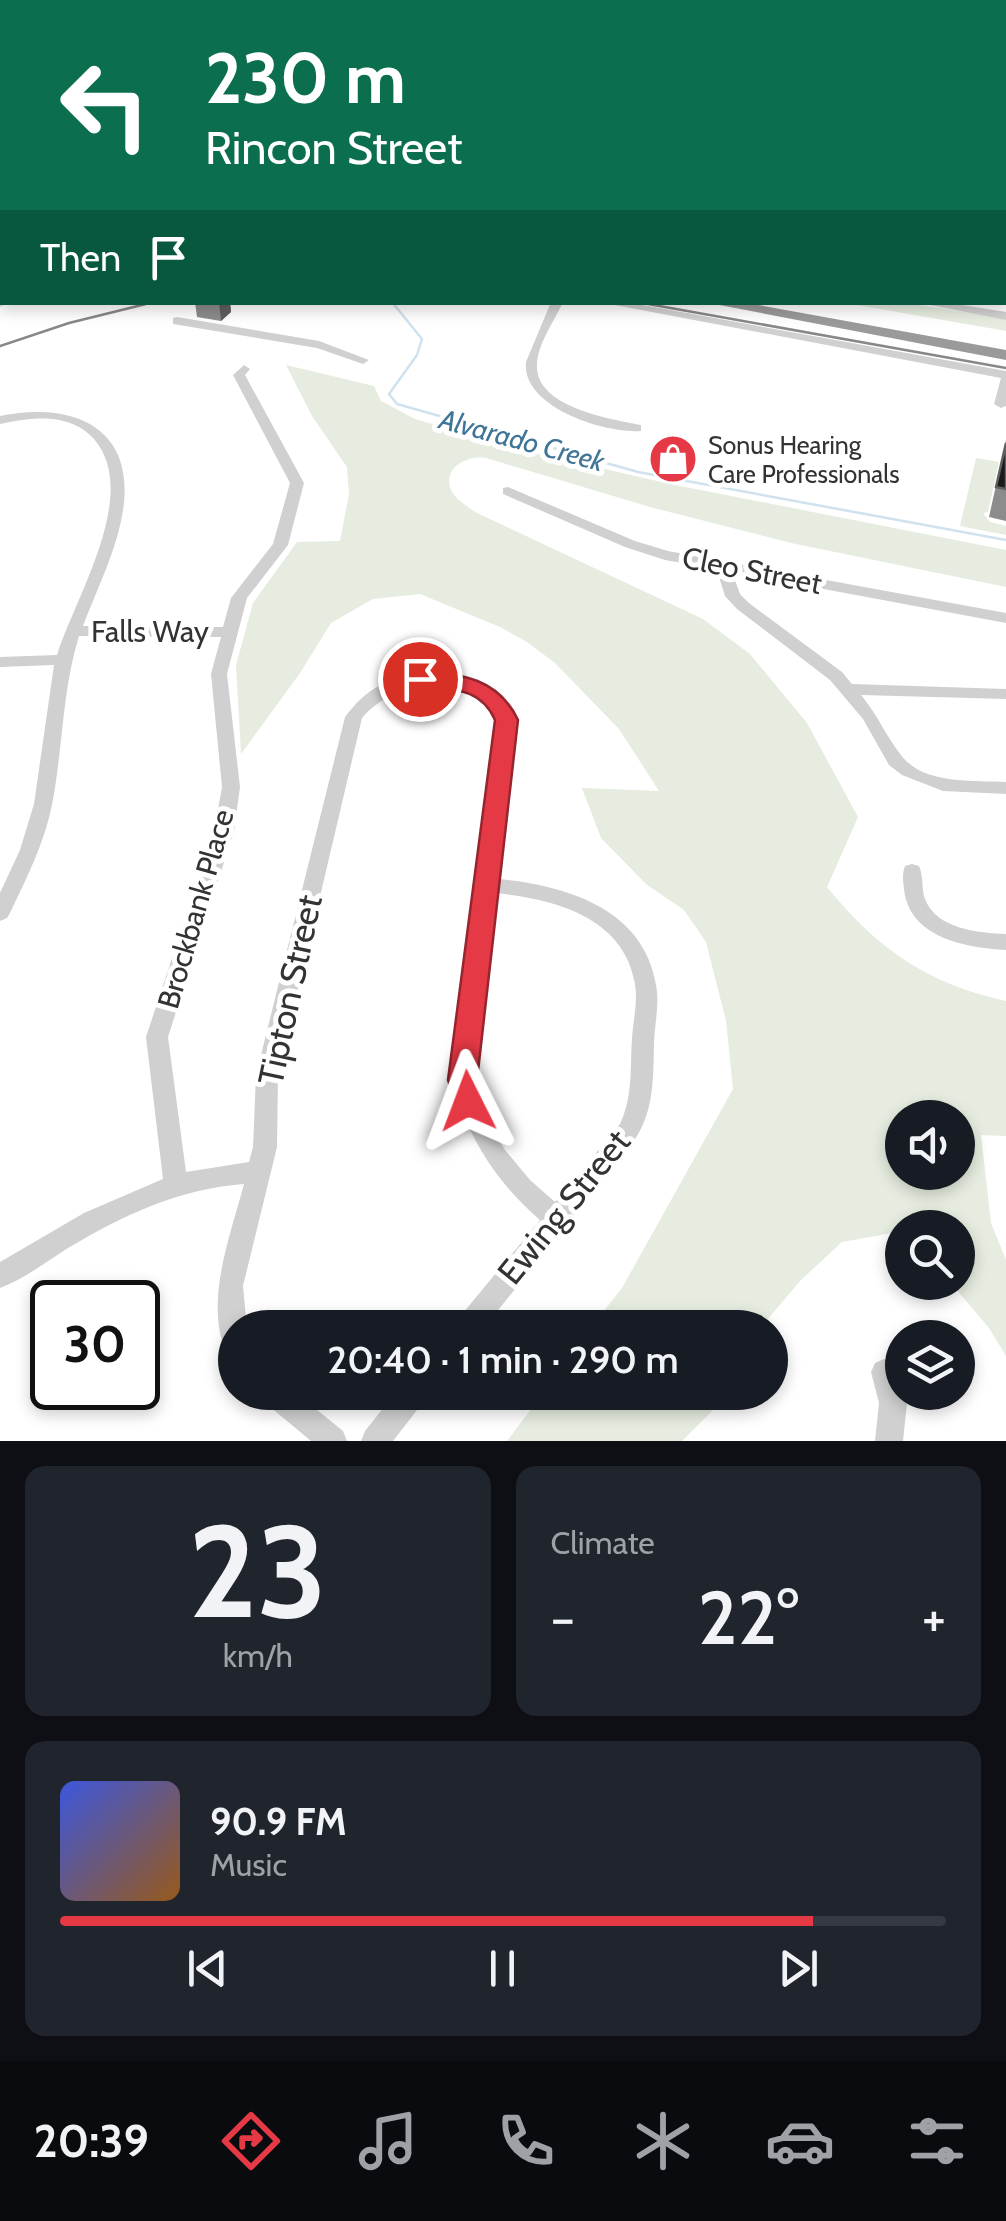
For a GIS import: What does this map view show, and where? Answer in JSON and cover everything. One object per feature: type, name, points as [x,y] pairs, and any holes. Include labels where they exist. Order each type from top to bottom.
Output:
[{"type":"highway","points":[[729,305],[1006,355]]},
{"type":"highway","points":[[793,305],[1006,342]]},
{"type":"street","points":[[555,305],[534,358],[532,370],[538,386],[555,402],[584,417],[636,428]]},
{"type":"street","points":[[620,305],[1006,376],[1001,404]]},
{"type":"street","points":[[938,305],[1006,316]]},
{"type":"street","points":[[177,321],[319,345],[363,360]]},
{"type":"street","name":"Brockbank Place","points":[[175,1182],[157,1037],[224,832],[230,787],[220,674],[239,598],[280,545],[297,484],[240,375],[244,369]]},
{"type":"street","points":[[0,420],[27,414],[60,415],[86,425],[106,441],[115,462],[118,502],[109,538],[63,660],[45,791],[30,850],[0,913]]},
{"type":"street","name":"Cleo Street","points":[[508,491],[630,544],[697,561],[1006,618]]},
{"type":"street","points":[[697,561],[726,574],[733,596],[847,689],[895,762],[915,776],[943,784],[1006,788]]},
{"type":"street","name":"Falls Way","points":[[72,631],[228,632]]},
{"type":"street","points":[[0,662],[63,660]]},
{"type":"street","name":"Tipton Street","points":[[232,1310],[230,1286],[265,1147],[267,1075],[273,1045],[354,717],[364,702],[381,690],[420,679],[470,684],[495,699],[505,714],[507,727],[485,884]]},
{"type":"street","points":[[847,689],[1006,694]]},
{"type":"street","points":[[912,871],[916,903],[932,920],[953,934],[978,941],[1006,942]]},
{"type":"street","points":[[485,884],[462,1080],[474,1122],[496,1162],[556,1218]]},
{"type":"street","name":"Ewing Street","points":[[481,1310],[628,1131],[640,1110],[646,980],[627,940],[586,904],[529,888],[485,884]]},
{"type":"street","points":[[0,1276],[125,1202],[175,1182],[217,1173],[258,1172]]},
{"type":"street","points":[[884,1372],[893,1403],[888,1441]]},
{"type":"street","points":[[295,1410],[333,1441]]},
{"type":"street","points":[[375,1441],[400,1410]]},
{"type":"shaded area","points":[[857,305],[919,305],[1006,318],[1006,331]]},
{"type":"shaded area","points":[[286,365],[374,386],[381,401],[415,419],[531,452],[670,484],[1006,550],[1006,587],[791,543],[650,507],[486,458],[458,464],[449,482],[455,496],[475,512],[703,619],[750,654],[807,723],[858,817],[827,887],[865,929],[906,961],[952,985],[1006,1001],[1006,1136],[981,1135],[991,1223],[1006,1260],[1006,1356],[965,1300],[975,1300],[975,1210],[885,1210],[885,1234],[842,1242],[775,1310],[605,1310],[622,1288],[733,1089],[726,1021],[706,942],[684,910],[646,884],[601,838],[582,788],[659,791],[619,729],[555,663],[527,642],[420,594],[373,599],[331,623],[241,754],[236,665],[253,603],[297,542],[340,541],[349,494],[347,467],[312,416]]},
{"type":"shaded area","points":[[976,458],[999,462],[988,512],[983,513],[990,522],[1006,526],[1006,535],[960,526]]},
{"type":"shaded area","points":[[530,1410],[713,1410],[682,1441],[507,1441]]},
{"type":"building","points":[[1006,443],[1006,489],[996,487]]},
{"type":"waterway","name":"Alvarado Creek","points":[[394,305],[422,339],[417,355],[389,394],[397,404],[638,472],[1006,540]]},
{"type":"tram line","points":[[0,346],[142,305]]},
{"type":"tram line","points":[[654,305],[1006,368]]},
{"type":"place","name":"Sonus Hearing Care Professionals","points":[[673,459]]},
{"type":"route","points":[[420,679],[450,679],[480,688],[500,706],[507,727],[462,1080],[468,1101]]}]
